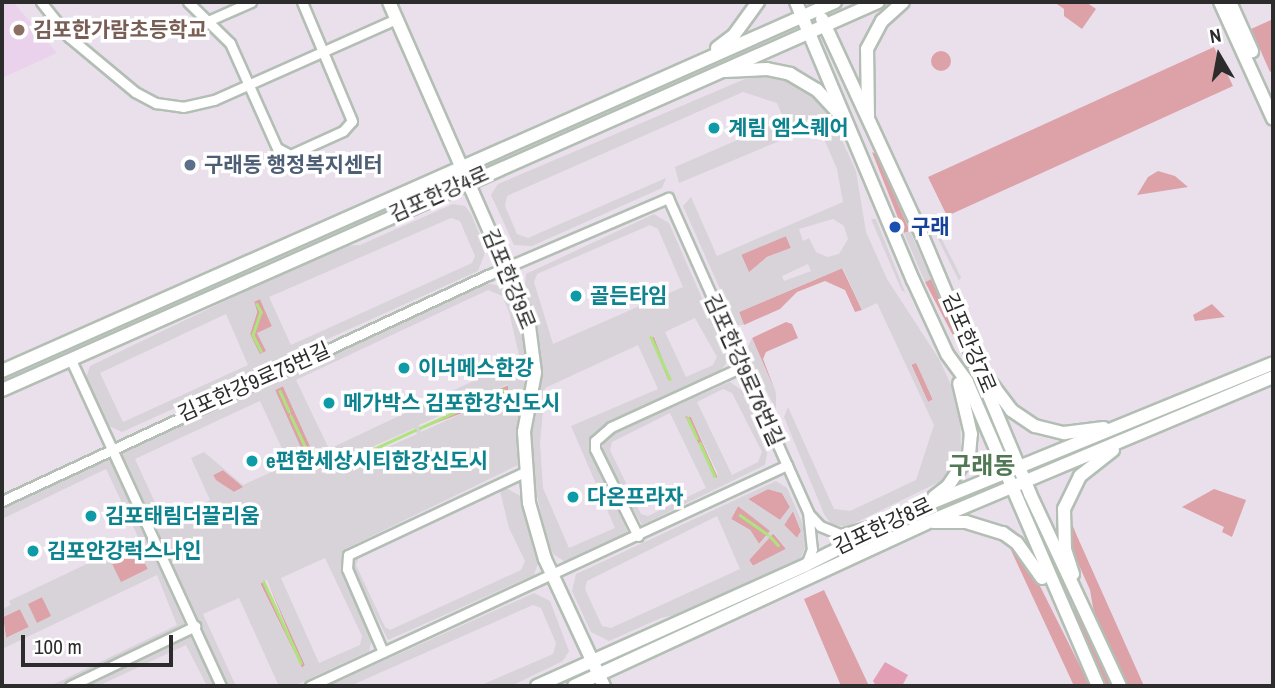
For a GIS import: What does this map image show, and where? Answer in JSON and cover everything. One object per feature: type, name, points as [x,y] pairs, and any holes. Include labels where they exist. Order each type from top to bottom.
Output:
[{"type":"street","points":[[41,2],[69,37],[145,99],[168,106],[199,105],[396,19]]},
{"type":"street","points":[[188,2],[210,20],[230,43],[282,153],[289,155],[342,131],[352,115],[302,2]]},
{"type":"street","points":[[210,20],[251,2]]},
{"type":"street","name":"김포한강9로","points":[[389,2],[528,318],[534,344],[535,373],[524,432],[524,472],[535,528],[553,576],[601,681]]},
{"type":"street","points":[[700,61],[734,35],[758,2]]},
{"type":"street","name":"김포한강7로","points":[[796,2],[947,354],[967,382],[1078,645],[1098,686]]},
{"type":"street","name":"김포한강4로","points":[[2,371],[802,16],[816,6],[835,2]]},
{"type":"street","name":"김포한강4로","points":[[2,390],[711,72],[878,2]]},
{"type":"street","points":[[869,128],[867,49],[882,22],[903,2]]},
{"type":"street","points":[[1220,2],[1273,119]]},
{"type":"street","points":[[1230,2],[1273,99]]},
{"type":"street","name":"김포한강7로","points":[[816,6],[869,128],[897,180],[1022,474],[1120,686]]},
{"type":"street","points":[[711,72],[767,69],[790,74],[827,98],[852,130]]},
{"type":"street","name":"김포한강9로76번길","points":[[507,267],[668,198],[787,465],[553,576]]},
{"type":"street","name":"김포한강9로75번길","points":[[2,501],[112,447],[507,267]]},
{"type":"street","points":[[921,507],[948,486],[969,455],[971,434],[964,396],[947,354]]},
{"type":"street","points":[[974,356],[1011,410],[1035,426],[1064,433],[1141,426]]},
{"type":"street","points":[[71,360],[221,686]]},
{"type":"street","name":"김포한강8로","points":[[1141,426],[1273,363]]},
{"type":"street","points":[[638,536],[595,449],[595,441],[611,426],[742,367]]},
{"type":"street","name":"김포한강8로","points":[[574,686],[601,681],[926,523],[1010,486],[1022,474],[1273,377]]},
{"type":"street","points":[[1084,608],[1065,550],[1064,509],[1080,476],[1141,426]]},
{"type":"street","points":[[787,465],[808,512],[820,526],[841,534],[895,519]]},
{"type":"street","points":[[383,652],[347,569],[348,555],[524,472]]},
{"type":"street","name":"김포한강8로","points":[[537,686],[806,565],[921,507],[1005,473],[1022,474]]},
{"type":"street","points":[[806,565],[812,549],[808,512]]},
{"type":"street","points":[[926,523],[987,526],[1017,543],[1040,573],[1078,645]]},
{"type":"street","points":[[310,686],[553,576]]},
{"type":"street","points":[[70,686],[195,626]]},
{"type":"shaded area","name":"김포한가람초등학교","points":[[2,2],[13,2],[57,53],[2,78]]},
{"type":"shaded area","points":[[1054,2],[1086,2],[1096,9],[1082,29],[1064,16],[1064,9]]},
{"type":"shaded area","points":[[1273,19],[1273,70],[1270,72],[1251,29]]},
{"type":"shaded area","points":[[1214,47],[1233,86],[947,216],[928,177]]},
{"type":"shaded area","points":[[941,51],[948,54],[951,61],[948,68],[941,71],[934,68],[931,61],[934,54]]},
{"type":"shaded area","points":[[759,73],[788,77],[825,103],[856,171],[866,232],[887,279],[939,359],[960,404],[961,452],[943,480],[847,527],[831,524],[824,514],[784,417],[788,407],[834,509],[850,511],[916,480],[934,425],[877,303],[862,310],[843,268],[739,312],[744,325],[736,325],[683,206],[691,197],[717,256],[843,202],[837,169],[818,125],[679,183],[675,167],[784,120],[777,103],[743,92],[507,196],[505,206],[517,234],[528,238],[666,178],[662,188],[532,246],[514,245],[491,195],[498,184]],"holes":[[[833,219],[844,226],[848,239],[839,254],[827,257],[816,252],[809,238],[803,241],[799,229]],[[786,236],[791,248],[767,257],[749,272],[741,255]],[[808,264],[811,271],[784,281],[782,276]],[[916,363],[933,399],[928,402],[911,365]]]},
{"type":"shaded area","points":[[872,152],[876,154],[910,231],[904,233]]},
{"type":"shaded area","points":[[1158,171],[1175,176],[1188,187],[1137,195],[1148,177]]},
{"type":"shaded area","points":[[453,204],[465,206],[471,214],[486,250],[478,271],[122,432],[109,426],[86,378],[90,366],[339,246],[360,245]],"holes":[[[451,218],[460,221],[475,256],[472,263],[291,345],[269,297]],[[260,299],[272,326],[257,333],[266,351],[260,354],[250,334],[257,312],[254,302]],[[226,314],[248,365],[123,422],[100,373]]]},
{"type":"shaded area","points":[[654,214],[669,223],[726,353],[726,364],[718,374],[612,420],[593,434],[589,447],[628,533],[567,563],[553,554],[546,537],[531,467],[530,434],[541,352],[525,287],[526,274]],"holes":[[[650,225],[658,229],[683,287],[553,344],[534,282],[537,274]],[[695,318],[717,357],[713,365],[686,377],[665,332]],[[650,336],[654,337],[671,382]],[[638,345],[658,389],[571,426],[615,528],[569,548],[543,488],[540,443],[545,388]]]},
{"type":"shaded area","points":[[929,214],[961,277],[959,281],[927,217]]},
{"type":"shaded area","points":[[871,219],[876,219],[905,292],[902,291]]},
{"type":"shaded area","points":[[910,231],[931,279],[925,282],[904,233]]},
{"type":"shaded area","points":[[786,236],[791,248],[767,257],[749,273],[741,254]]},
{"type":"shaded area","points":[[842,268],[862,310],[855,312],[845,290],[825,281],[797,292],[780,309],[744,325],[739,312]]},
{"type":"shaded area","points":[[931,279],[959,342],[959,347],[925,282]]},
{"type":"shaded area","points":[[486,283],[509,288],[524,326],[530,375],[517,433],[518,465],[343,550],[341,570],[372,639],[369,651],[294,686],[273,686],[278,684],[239,598],[203,614],[236,686],[227,686],[122,453]],"holes":[[[488,290],[502,296],[509,312],[520,359],[329,449],[296,380]],[[508,384],[508,393],[476,407],[473,400]],[[283,386],[315,457],[307,461],[275,390]],[[260,401],[289,464],[243,485],[204,452],[191,458],[210,500],[164,522],[135,459]],[[469,402],[472,409],[421,432],[419,425]],[[415,428],[417,434],[374,453],[374,446]],[[370,448],[371,455],[342,468],[334,464]],[[223,470],[243,487],[234,492],[213,475]],[[325,558],[362,636],[360,645],[319,663],[281,578]],[[267,580],[305,665],[302,668],[260,584]]]},
{"type":"shaded area","points":[[260,299],[272,326],[266,352],[259,355],[250,334],[257,312],[254,301]]},
{"type":"shaded area","points":[[1212,304],[1225,317],[1195,321],[1193,315]]},
{"type":"shaded area","points":[[786,322],[792,324],[798,338],[766,352],[763,359],[776,393],[752,338]]},
{"type":"shaded area","points":[[650,337],[654,337],[673,381],[668,380]]},
{"type":"shaded area","points":[[752,338],[776,393],[776,410],[746,351]]},
{"type":"shaded area","points":[[916,362],[933,400],[928,402],[911,364]]},
{"type":"shaded area","points":[[730,382],[743,391],[768,448],[765,465],[642,525],[603,453],[603,444],[615,432]],"holes":[[[723,389],[732,393],[762,452],[758,462],[732,475],[697,402]],[[670,413],[706,488],[648,516],[641,514],[610,450],[612,442]],[[685,416],[691,417],[718,474],[716,479]]]},
{"type":"shaded area","points":[[509,385],[508,393],[476,407],[504,389],[472,400]]},
{"type":"shaded area","points":[[283,386],[315,457],[311,459],[280,391],[310,460],[306,461],[275,390]]},
{"type":"shaded area","points":[[471,406],[473,409],[420,429]]},
{"type":"shaded area","points":[[685,416],[691,417],[718,478],[713,478]]},
{"type":"shaded area","points":[[99,458],[111,461],[185,625],[60,686],[50,686],[177,625],[157,575],[2,649],[2,609],[11,605],[9,601],[139,539],[106,469],[2,519],[2,506]],"holes":[[[139,551],[148,569],[121,582],[112,564]],[[42,597],[51,616],[37,623],[28,604]],[[20,609],[29,627],[6,638],[3,617]]]},
{"type":"shaded area","points":[[223,470],[244,487],[234,492],[216,481],[213,475]]},
{"type":"shaded area","points":[[776,481],[787,488],[809,538],[800,559],[687,612],[661,618],[609,641],[591,632],[572,591],[576,574]],"holes":[[[768,489],[782,493],[790,507],[780,520],[748,499]],[[738,506],[770,531],[759,544],[750,530],[731,519]],[[793,511],[801,531],[797,538],[784,525]],[[717,516],[740,569],[611,628],[602,626],[585,589],[587,581]],[[774,533],[786,549],[752,566],[749,560]]]},
{"type":"shaded area","points":[[503,486],[522,497],[538,563],[534,575],[388,640],[352,568],[354,555]],"holes":[[[500,491],[509,528],[525,561],[521,570],[390,630],[385,627],[356,565],[360,554]]]},
{"type":"shaded area","points":[[768,489],[782,493],[790,507],[780,520],[748,499]]},
{"type":"shaded area","points":[[1214,489],[1246,500],[1232,537],[1222,532],[1224,527],[1182,507]]},
{"type":"shaded area","points":[[738,506],[771,530],[759,544],[750,530],[731,519]]},
{"type":"shaded area","points":[[793,511],[801,531],[797,538],[784,525]]},
{"type":"shaded area","points":[[1070,519],[1144,686],[1127,686],[1094,613],[1090,590],[1069,543]]},
{"type":"shaded area","points":[[773,533],[786,549],[753,566],[749,560]]},
{"type":"shaded area","points":[[1010,548],[1030,566],[1090,686],[1074,686]]},
{"type":"shaded area","points":[[139,551],[148,569],[120,583],[112,564]]},
{"type":"shaded area","points":[[267,580],[305,665],[302,668],[260,583],[263,582],[301,663]]},
{"type":"shaded area","points":[[824,590],[869,686],[841,686],[804,599]]},
{"type":"shaded area","points":[[534,593],[550,601],[569,651],[563,661],[511,686],[479,686],[553,654],[556,643],[541,608],[533,605],[350,686],[328,686]]},
{"type":"shaded area","points":[[42,597],[52,616],[36,624],[27,604]]},
{"type":"shaded area","points":[[20,609],[29,627],[6,638],[3,617]]},
{"type":"shaded area","points":[[1073,609],[1078,611],[1111,686],[1106,686]]},
{"type":"shaded area","points":[[190,636],[215,686],[207,686],[186,645],[98,686],[83,686]]},
{"type":"shaded area","points":[[885,662],[908,675],[902,686],[876,686],[873,681]]},
{"type":"waterway","points":[[257,304],[261,312],[253,335],[261,351]]},
{"type":"waterway","points":[[651,337],[670,379]]},
{"type":"waterway","points":[[474,403],[503,390]]},
{"type":"waterway","points":[[280,391],[289,411]]},
{"type":"waterway","points":[[420,428],[470,405]]},
{"type":"waterway","points":[[291,416],[311,459]]},
{"type":"waterway","points":[[688,418],[697,438]]},
{"type":"waterway","points":[[374,449],[415,430]]},
{"type":"waterway","points":[[700,443],[715,476]]},
{"type":"waterway","points":[[335,466],[370,451]]},
{"type":"waterway","points":[[740,515],[767,534]]},
{"type":"waterway","points":[[770,536],[778,545]]},
{"type":"waterway","points":[[264,582],[301,663]]},
{"type":"place","name":"김포한가람초등학교","points":[[19,30]]},
{"type":"place","name":"계림 엠스퀘어","points":[[714,128]]},
{"type":"place","name":"구래동 행정복지센터","points":[[190,165]]},
{"type":"place","name":"구래","points":[[895,227]]},
{"type":"place","name":"골든타임","points":[[576,296]]},
{"type":"place","name":"이너메스한강","points":[[404,368]]},
{"type":"place","name":"메가박스 김포한강신도시","points":[[329,403]]},
{"type":"place","name":"e편한세상시티한강신도시","points":[[252,461]]},
{"type":"place","name":"다온프라자","points":[[573,497]]},
{"type":"place","name":"김포태림더끌리움","points":[[91,516]]},
{"type":"place","name":"김포안강럭스나인","points":[[33,551]]},
{"type":"district","name":"구래동","points":[[982,466]]}]
